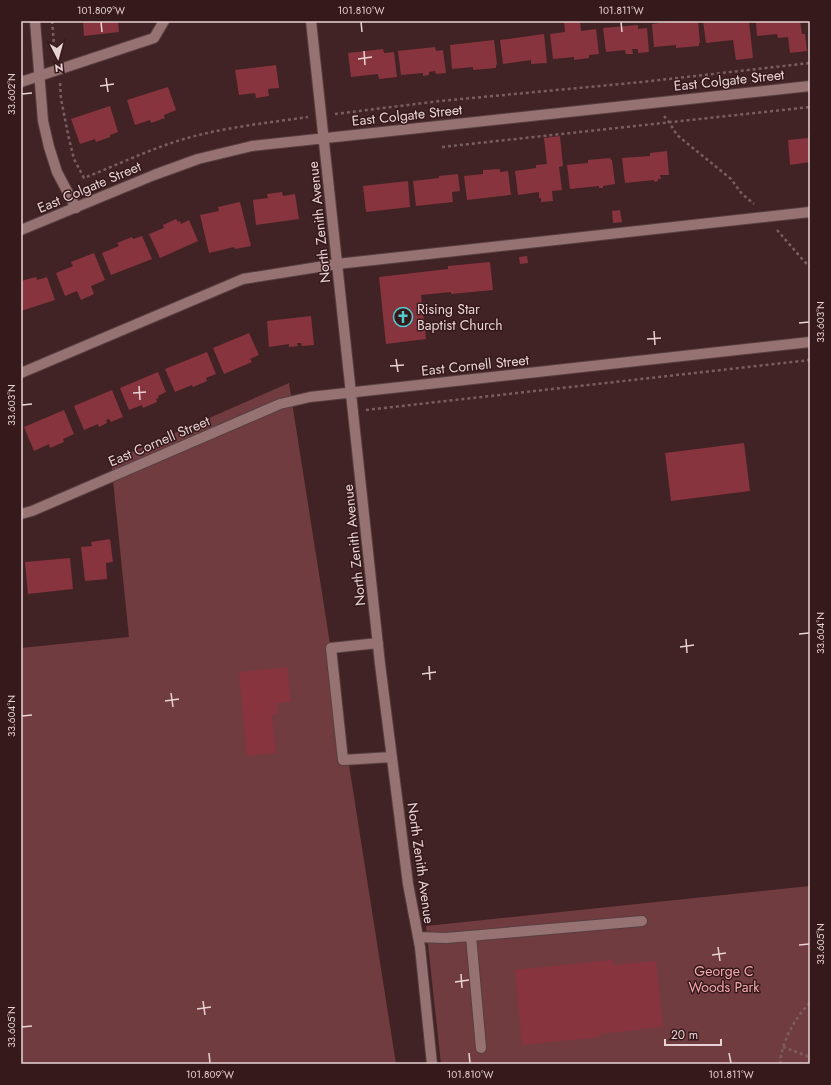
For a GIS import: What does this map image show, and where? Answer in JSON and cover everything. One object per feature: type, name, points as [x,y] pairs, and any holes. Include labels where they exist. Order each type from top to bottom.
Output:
[{"type":"street","points":[[35,21],[44,120],[49,147],[57,172],[76,208]]},
{"type":"street","points":[[21,82],[154,38],[164,21]]},
{"type":"street","name":"North Zenith Avenue","points":[[311,21],[378,643],[408,884],[420,947],[432,1064]]},
{"type":"street","name":"East Colgate Street","points":[[21,230],[154,174],[198,159],[252,146],[810,86]]},
{"type":"street","points":[[21,373],[243,279],[337,264],[810,212]]},
{"type":"street","name":"East Cornell Street","points":[[21,514],[32,511],[280,404],[310,397],[810,342]]},
{"type":"street","points":[[378,643],[331,648],[343,760],[392,757]]},
{"type":"street","points":[[418,937],[446,938],[642,921]]},
{"type":"street","points":[[471,936],[481,1048]]},
{"type":"path","points":[[52,21],[57,71],[68,139],[74,159],[84,178],[185,139],[251,124],[440,101],[650,81],[810,63]]},
{"type":"path","points":[[651,103],[669,122],[677,135],[731,179],[742,194],[767,216],[810,267]]},
{"type":"path","points":[[442,147],[810,107]]},
{"type":"path","points":[[353,412],[810,360]]},
{"type":"path","points":[[780,1064],[783,1046],[789,1030],[810,1002]]},
{"type":"path","points":[[783,1046],[810,1057]]},
{"type":"green space","points":[[289,383],[396,1064],[21,1064],[21,648],[129,637],[111,461]]},
{"type":"green space","name":"George C Woods Park","points":[[810,886],[810,1064],[441,1064],[426,926]]},
{"type":"building","points":[[83,21],[118,21],[119,32],[84,36]]},
{"type":"building","points":[[564,21],[580,21],[581,31],[596,29],[599,54],[589,55],[589,58],[574,60],[574,57],[553,59],[550,34],[565,32]]},
{"type":"building","points":[[675,21],[698,21],[699,46],[676,48],[676,45],[654,47],[652,24]]},
{"type":"building","points":[[703,21],[749,21],[753,58],[736,60],[733,40],[706,43]]},
{"type":"building","points":[[756,21],[800,21],[802,34],[805,34],[807,51],[790,53],[788,37],[778,38],[777,34],[757,36]]},
{"type":"building","points":[[638,25],[638,29],[647,28],[649,52],[638,53],[638,49],[632,49],[633,54],[626,54],[625,50],[606,52],[603,28]]},
{"type":"building","points":[[544,34],[547,63],[531,64],[531,60],[503,64],[500,40]]},
{"type":"building","points":[[494,40],[497,64],[496,68],[473,70],[473,67],[452,69],[450,45]]},
{"type":"building","points":[[435,47],[436,51],[443,50],[446,73],[436,74],[435,71],[429,72],[429,75],[423,76],[423,73],[401,75],[398,51]]},
{"type":"building","points":[[383,49],[384,53],[394,52],[397,77],[379,79],[378,74],[351,77],[348,53]]},
{"type":"building","points":[[276,65],[279,88],[268,89],[269,96],[256,98],[255,93],[239,95],[235,70]]},
{"type":"building","points":[[168,87],[176,110],[164,115],[165,118],[151,123],[150,120],[135,125],[127,100]]},
{"type":"building","points":[[110,106],[118,132],[110,135],[110,137],[96,142],[95,139],[80,144],[71,119]]},
{"type":"building","points":[[808,135],[810,135],[810,162],[790,165],[788,140],[808,138]]},
{"type":"building","points":[[560,136],[563,166],[559,167],[562,190],[552,191],[553,201],[541,202],[539,192],[518,195],[515,171],[536,168],[536,165],[547,164],[544,138]]},
{"type":"building","points":[[667,151],[669,175],[660,175],[661,179],[654,182],[654,180],[625,183],[622,158],[650,156],[650,153]]},
{"type":"building","points":[[610,158],[612,160],[615,184],[603,186],[603,188],[599,188],[599,186],[570,189],[567,165],[588,163],[588,160]]},
{"type":"building","points":[[500,169],[500,172],[508,171],[511,195],[467,200],[464,176],[483,174],[483,170]]},
{"type":"building","points":[[458,174],[460,191],[452,192],[453,202],[416,206],[413,181]]},
{"type":"building","points":[[408,181],[410,207],[366,212],[363,186]]},
{"type":"building","points":[[282,192],[283,196],[295,194],[299,219],[256,225],[253,200],[268,198],[267,194]]},
{"type":"building","points":[[240,202],[251,246],[235,249],[234,247],[209,253],[200,215],[219,211],[218,207]]},
{"type":"building","points":[[620,210],[622,222],[613,223],[612,211]]},
{"type":"building","points":[[176,219],[178,222],[180,221],[181,224],[189,220],[198,241],[160,258],[149,234],[164,228],[163,225]]},
{"type":"building","points":[[142,236],[152,259],[111,275],[102,253],[119,246],[117,243],[132,237],[133,239]]},
{"type":"building","points":[[94,253],[105,280],[91,286],[94,294],[81,300],[77,291],[65,296],[56,273],[73,266],[71,262]]},
{"type":"building","points":[[527,256],[528,263],[520,264],[519,257]]},
{"type":"building","name":"Rising Star Baptist Church","points":[[490,262],[493,290],[421,295],[426,339],[386,344],[379,277],[448,269],[448,266]]},
{"type":"building","points":[[36,277],[37,280],[47,277],[55,300],[21,311],[21,281]]},
{"type":"building","points":[[311,316],[314,345],[302,346],[301,343],[297,343],[298,346],[289,347],[289,344],[269,347],[267,321]]},
{"type":"building","points":[[249,333],[259,355],[250,359],[252,362],[224,374],[213,348]]},
{"type":"building","points":[[207,352],[216,374],[206,378],[207,381],[175,392],[165,369]]},
{"type":"building","points":[[158,372],[166,392],[158,396],[159,398],[156,399],[157,402],[143,408],[142,405],[129,410],[120,388]]},
{"type":"building","points":[[112,390],[123,417],[111,422],[109,419],[106,420],[107,423],[99,427],[98,424],[84,430],[74,406]]},
{"type":"building","points":[[64,410],[74,434],[63,439],[64,442],[50,448],[49,444],[34,451],[24,427]]},
{"type":"building","points":[[744,443],[750,491],[671,501],[665,453]]},
{"type":"building","points":[[110,539],[113,562],[106,563],[107,579],[85,581],[81,547],[92,546],[91,542]]},
{"type":"building","points":[[70,558],[73,589],[28,594],[25,562]]},
{"type":"building","points":[[287,667],[291,701],[277,703],[278,714],[272,715],[276,753],[247,756],[239,672]]},
{"type":"building","points":[[613,960],[613,965],[656,961],[663,1027],[600,1034],[600,1037],[522,1045],[515,970]]},
{"type":"place","name":"Rising Star Baptist Church","points":[[403,317]]}]
